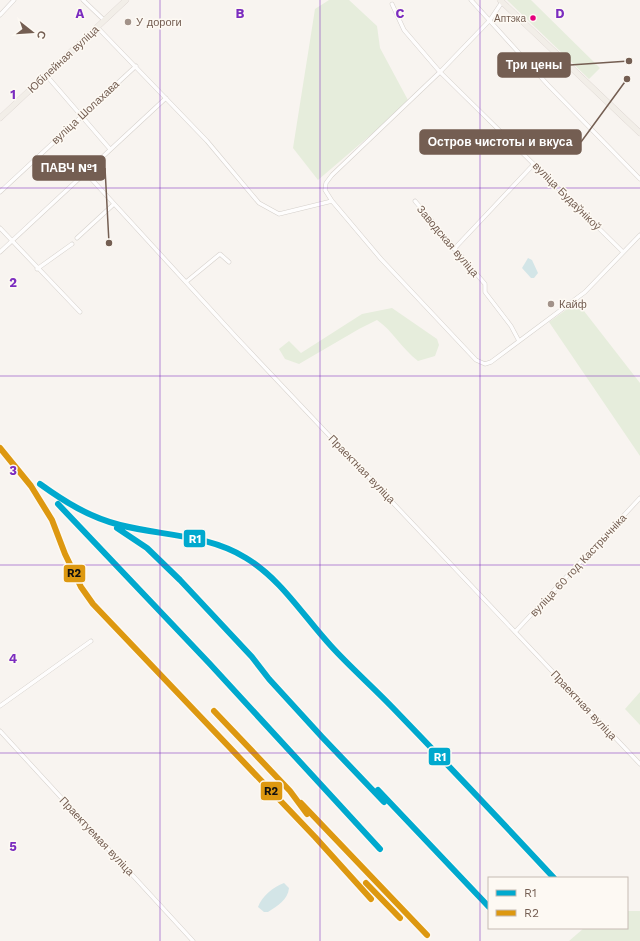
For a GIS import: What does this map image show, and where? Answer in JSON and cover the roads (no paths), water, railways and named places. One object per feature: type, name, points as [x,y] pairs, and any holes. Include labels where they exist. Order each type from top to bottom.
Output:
[{"type":"main road","name":"Юбілейная вуліца","points":[[0,118],[126,0]]},
{"type":"main road","points":[[501,1],[640,132]]},
{"type":"street","points":[[0,15],[14,0]]},
{"type":"street","points":[[83,0],[104,20]]},
{"type":"street","points":[[471,0],[548,85],[640,179]]},
{"type":"street","points":[[501,1],[490,20],[440,72],[332,175],[326,183],[325,190],[332,201],[381,259],[476,360],[485,364],[491,362],[585,292],[640,235]]},
{"type":"street","name":"вуліца Будаўнікоў","points":[[392,4],[404,30],[440,72],[622,252]]},
{"type":"street","points":[[97,27],[207,141],[259,203],[269,210],[280,213],[332,201]]},
{"type":"street","name":"вуліца Шолахава","points":[[0,192],[81,115],[136,66]]},
{"type":"street","points":[[46,75],[110,148]]},
{"type":"street","points":[[0,252],[110,148],[166,98]]},
{"type":"street","points":[[454,249],[534,164]]},
{"type":"street","name":"Праектная вуліца","points":[[85,172],[186,282],[640,764]]},
{"type":"street","name":"Заводская вуліца","points":[[415,201],[485,284],[486,292],[511,326],[518,341]]},
{"type":"street","points":[[77,238],[114,204]]},
{"type":"street","points":[[0,228],[37,269],[80,312]]},
{"type":"street","points":[[37,269],[72,244]]},
{"type":"street","points":[[186,282],[220,254],[229,262]]},
{"type":"street","name":"вуліца 60 год Кастрычніка","points":[[515,632],[640,498]]},
{"type":"street","points":[[0,706],[92,641]]},
{"type":"street","name":"Праектуемая вуліца","points":[[0,731],[193,941]]},
{"type":"place","name":"Аптэка","points":[[533,18]]},
{"type":"place","name":"У дороги","points":[[128,22]]},
{"type":"place","name":"Три цены","points":[[629,61]]},
{"type":"place","name":"Остров чистоты и вкуса","points":[[627,79]]},
{"type":"place","name":"ПАВЧ №1","points":[[109,243]]},
{"type":"place","name":"Кайф","points":[[551,304]]}]
